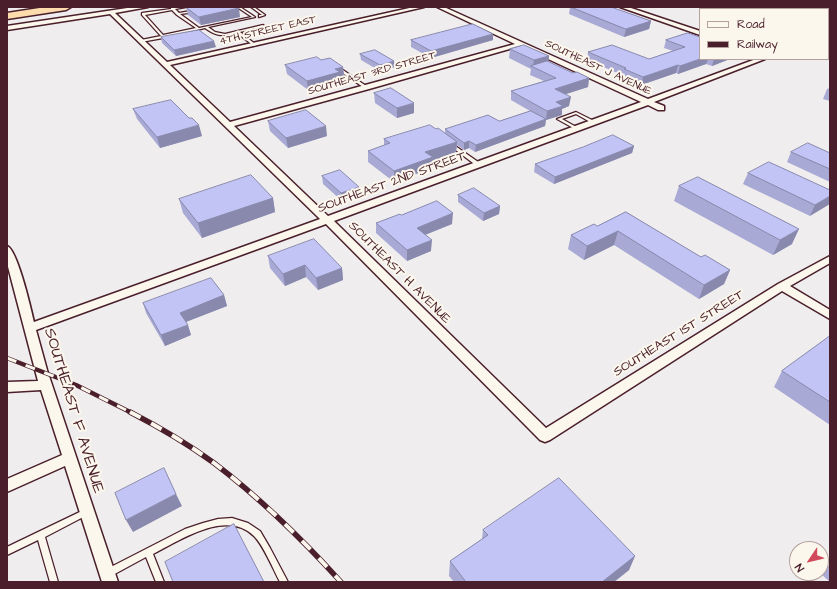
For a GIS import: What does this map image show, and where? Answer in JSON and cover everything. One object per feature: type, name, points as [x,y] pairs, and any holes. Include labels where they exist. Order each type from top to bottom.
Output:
[{"type":"highway","points":[[7,10],[30,7]]},
{"type":"highway","points":[[7,16],[66,7]]},
{"type":"street","points":[[7,28],[145,7]]},
{"type":"street","name":"4TH STREET EAST","points":[[167,64],[421,7]]},
{"type":"street","name":"SOUTHEAST J AVENUE","points":[[440,7],[661,108]]},
{"type":"street","points":[[623,7],[699,33]]},
{"type":"street","name":"SOUTHEAST H AVENUE","points":[[111,12],[229,124],[545,436]]},
{"type":"street","name":"SOUTHEAST 3RD STREET","points":[[229,124],[367,88],[521,44]]},
{"type":"street","name":"SOUTHEAST 2ND STREET","points":[[30,328],[577,129],[759,60]]},
{"type":"street","name":"SOUTHEAST F AVENUE","points":[[7,249],[15,270],[45,385],[109,578]]},
{"type":"street","name":"SOUTHEAST 1ST STREET","points":[[545,436],[782,286],[830,259]]},
{"type":"street","points":[[782,286],[830,315]]},
{"type":"street","points":[[7,387],[45,385]]},
{"type":"street","points":[[7,486],[69,458]]},
{"type":"lane","points":[[163,37],[143,14],[185,7]]},
{"type":"lane","points":[[238,7],[254,17]]},
{"type":"lane","points":[[142,41],[264,15],[252,7]]},
{"type":"lane","points":[[172,8],[199,29]]},
{"type":"lane","points":[[178,14],[202,10]]},
{"type":"lane","points":[[260,16],[266,20]]},
{"type":"lane","points":[[206,28],[220,36],[263,26]]},
{"type":"lane","points":[[238,32],[254,45]]},
{"type":"lane","points":[[335,66],[367,88]]},
{"type":"lane","points":[[577,129],[559,119],[576,113],[593,122]]},
{"type":"lane","points":[[447,141],[479,165]]},
{"type":"lane","points":[[7,551],[87,512]]},
{"type":"lane","points":[[109,578],[148,552],[208,524],[226,520],[247,526],[258,535],[284,582]]},
{"type":"lane","points":[[41,534],[54,582]]},
{"type":"lane","points":[[148,552],[160,582]]},
{"type":"building","points":[[186,7],[236,7],[239,8],[199,17]]},
{"type":"building","points":[[571,7],[611,7],[651,21],[626,29]]},
{"type":"building","points":[[734,7],[784,8],[737,8]]},
{"type":"building","points":[[473,24],[493,34],[431,51],[411,40]]},
{"type":"building","points":[[199,30],[214,41],[174,50],[161,37]]},
{"type":"building","points":[[688,33],[699,37],[699,59],[643,77],[588,52],[612,45],[649,59],[685,47],[666,40]]},
{"type":"building","points":[[524,45],[549,56],[534,60],[510,49]]},
{"type":"building","points":[[375,50],[394,61],[380,65],[360,54]]},
{"type":"building","points":[[317,57],[321,60],[330,58],[343,67],[335,69],[340,72],[307,81],[285,65]]},
{"type":"building","points":[[547,61],[573,73],[577,72],[589,78],[555,89],[571,97],[556,102],[563,106],[547,111],[511,91],[556,78],[531,66]]},
{"type":"building","points":[[391,88],[414,103],[397,108],[374,93]]},
{"type":"building","points":[[171,100],[189,118],[192,118],[199,125],[157,137],[133,109]]},
{"type":"building","points":[[306,110],[326,126],[286,138],[268,121]]},
{"type":"building","points":[[531,111],[546,119],[476,145],[469,141],[464,143],[445,129],[488,115],[499,121]]},
{"type":"building","points":[[430,125],[436,129],[438,128],[457,142],[425,152],[433,157],[394,171],[368,151],[390,143],[384,139]]},
{"type":"building","points":[[613,135],[634,146],[555,177],[535,164],[583,147]]},
{"type":"building","points":[[808,143],[830,153],[830,169],[791,152]]},
{"type":"building","points":[[769,162],[830,190],[830,196],[815,205],[748,173]]},
{"type":"building","points":[[340,170],[359,187],[341,193],[322,176]]},
{"type":"building","points":[[251,175],[273,198],[198,223],[179,199]]},
{"type":"building","points":[[698,177],[799,229],[780,240],[679,186]]},
{"type":"building","points":[[474,188],[500,206],[484,213],[458,195]]},
{"type":"building","points":[[437,201],[453,213],[417,228],[432,240],[407,250],[376,223],[400,214],[401,215]]},
{"type":"building","points":[[626,212],[701,257],[705,255],[730,270],[704,285],[618,231],[587,246],[571,235],[594,224],[597,226]]},
{"type":"building","points":[[314,239],[342,268],[316,278],[305,265],[283,274],[268,256]]},
{"type":"building","points":[[211,278],[224,295],[180,313],[188,325],[161,335],[143,303]]},
{"type":"building","points":[[830,336],[830,402],[782,371]]},
{"type":"building","points":[[164,468],[176,494],[126,520],[115,493]]},
{"type":"building","points":[[559,478],[635,556],[602,582],[466,582],[450,561],[488,535],[483,530]]},
{"type":"building","points":[[234,524],[264,582],[173,582],[165,562]]},
{"type":"railway","points":[[7,358],[76,385],[130,412]]},
{"type":"railway","points":[[130,412],[184,442],[231,476],[280,520],[341,582]]}]
